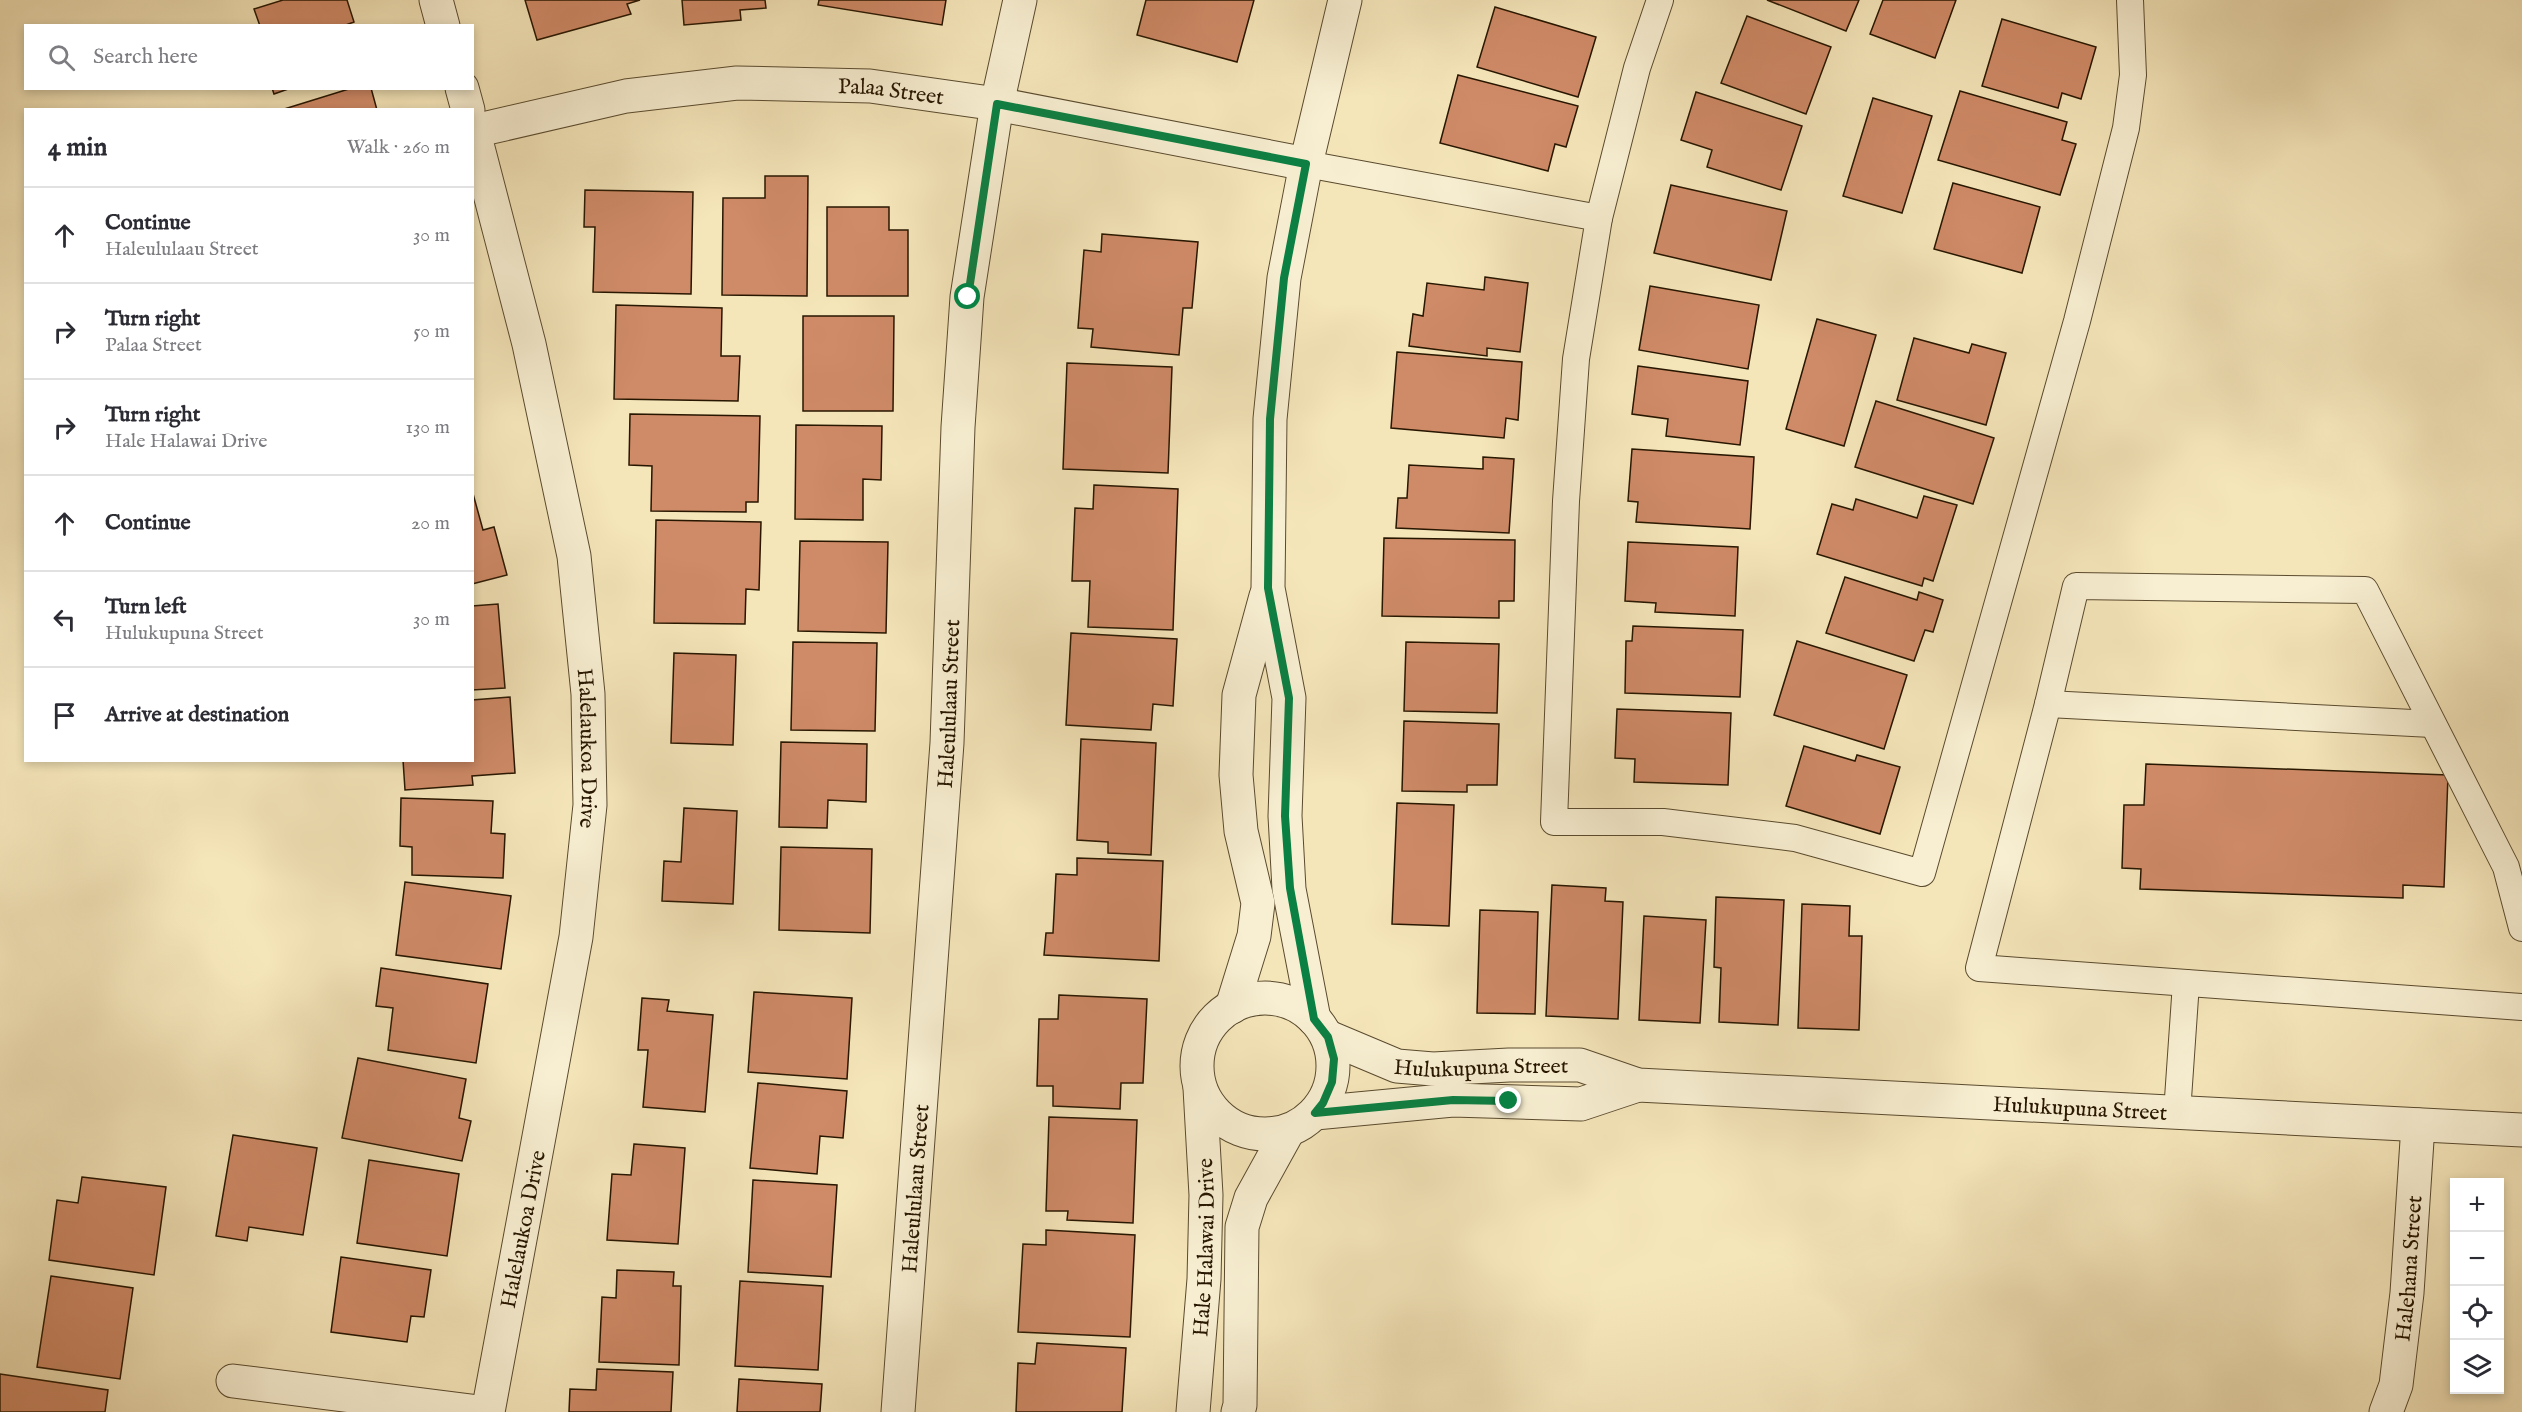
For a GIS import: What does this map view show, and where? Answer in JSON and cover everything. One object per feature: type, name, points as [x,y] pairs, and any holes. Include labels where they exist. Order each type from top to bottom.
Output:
[{"type":"street","points":[[436,0],[442,24]]},
{"type":"street","name":"Haleululaau Street","points":[[898,1412],[947,743],[958,427],[967,309],[997,104],[1020,0]]},
{"type":"street","points":[[1321,1028],[1296,1005],[1275,999],[1253,999],[1232,1007],[1214,1021],[1202,1040],[1197,1062],[1199,1083],[1208,1104],[1223,1120],[1242,1131],[1265,1135],[1288,1131],[1308,1120],[1315,1113],[1323,1103],[1332,1082],[1334,1059],[1321,1028],[1290,888],[1285,816],[1289,698],[1268,588],[1270,419],[1284,278],[1306,164],[1345,0]]},
{"type":"street","name":"Palaa Street","points":[[474,122],[626,96],[737,82],[870,86],[997,104],[1306,164]]},
{"type":"street","name":"Halelaukoa Drive","points":[[463,90],[468,108]]},
{"type":"street","name":"Halelaukoa Drive","points":[[474,130],[528,344],[574,556],[588,694],[590,805],[576,937],[488,1412]]},
{"type":"street","points":[[1232,1007],[1254,936],[1258,903],[1241,831],[1236,775],[1239,695],[1268,588]]},
{"type":"street","name":"Hulukupuna Street","points":[[1321,1028],[1397,1066],[1433,1069],[1509,1065],[1581,1065],[1638,1085],[2522,1130]]},
{"type":"street","name":"Hale Halawai Drive","points":[[1193,1412],[1203,1279],[1206,1195],[1199,1083]]},
{"type":"street","name":"Hulukupuna Street","points":[[1315,1113],[1453,1100],[1581,1104],[1638,1085]]},
{"type":"street","name":"Halehana Street","points":[[2386,1412],[2396,1385],[2407,1293],[2418,1125]]},
{"type":"street","name":"Hale Halawai Drive","points":[[1238,1412],[1240,1405],[1242,1227],[1251,1198],[1288,1131]]},
{"type":"street","points":[[233,1381],[479,1412]]},
{"type":"lane","points":[[1660,0],[1637,68],[1599,218],[1576,359],[1566,501],[1554,822],[1663,822],[1795,838],[1922,873],[2077,321],[2126,128],[2133,75],[2130,0]]},
{"type":"lane","points":[[1306,164],[1599,218]]},
{"type":"lane","points":[[2522,928],[2506,867],[2365,590],[2076,586],[2048,704],[1979,968],[2522,1006]]},
{"type":"lane","points":[[2048,704],[2432,724]]},
{"type":"lane","points":[[2177,1113],[2186,982]]},
{"type":"building","points":[[283,0],[347,0],[354,22],[348,24],[259,24],[254,9]]},
{"type":"building","points":[[525,0],[640,0],[627,4],[631,14],[537,40]]},
{"type":"building","points":[[682,0],[765,0],[766,8],[740,10],[741,20],[684,25]]},
{"type":"building","points":[[819,0],[946,0],[942,25],[818,5]]},
{"type":"building","points":[[1146,0],[1254,0],[1237,62],[1137,35]]},
{"type":"building","points":[[1767,0],[1859,0],[1846,31]]},
{"type":"building","points":[[1883,0],[1956,0],[1935,58],[1870,34]]},
{"type":"building","points":[[1495,7],[1596,37],[1578,97],[1477,67]]},
{"type":"building","points":[[1747,16],[1831,47],[1806,114],[1721,83]]},
{"type":"building","points":[[2002,19],[2096,47],[2081,99],[2062,93],[2058,108],[1982,86]]},
{"type":"building","points":[[1458,75],[1578,106],[1566,147],[1555,144],[1548,171],[1440,143]]},
{"type":"building","points":[[273,90],[285,90],[274,94]]},
{"type":"building","points":[[346,90],[372,90],[376,108],[287,108]]},
{"type":"building","points":[[1960,91],[2067,122],[2062,140],[2076,144],[2060,195],[1938,160]]},
{"type":"building","points":[[1696,92],[1802,126],[1781,190],[1707,167],[1712,150],[1681,140]]},
{"type":"building","points":[[1873,98],[1932,116],[1902,213],[1843,196]]},
{"type":"building","points":[[765,176],[808,176],[807,296],[722,295],[723,198],[765,198]]},
{"type":"building","points":[[1953,183],[2040,207],[2022,273],[1934,249]]},
{"type":"building","points":[[1671,185],[1787,211],[1771,280],[1654,253]]},
{"type":"building","points":[[585,190],[693,192],[691,294],[593,292],[595,227],[584,227]]},
{"type":"building","points":[[827,207],[889,207],[889,230],[908,230],[908,296],[827,296]]},
{"type":"building","points":[[1102,234],[1198,242],[1192,308],[1183,308],[1179,355],[1091,347],[1093,329],[1078,328],[1084,250],[1101,252]]},
{"type":"building","points":[[1485,277],[1528,283],[1520,352],[1487,348],[1487,356],[1409,346],[1413,314],[1423,316],[1427,283],[1484,290]]},
{"type":"building","points":[[1650,286],[1759,305],[1748,369],[1639,350]]},
{"type":"building","points":[[616,305],[722,308],[721,356],[740,356],[738,401],[614,399]]},
{"type":"building","points":[[803,316],[894,316],[893,411],[803,411]]},
{"type":"building","points":[[1817,319],[1876,335],[1844,446],[1786,429]]},
{"type":"building","points":[[1914,338],[1969,353],[1972,344],[2006,353],[1986,425],[1897,400]]},
{"type":"building","points":[[1397,352],[1522,362],[1518,420],[1506,418],[1504,438],[1391,428]]},
{"type":"building","points":[[1067,363],[1172,367],[1168,473],[1063,469]]},
{"type":"building","points":[[1638,366],[1748,381],[1740,445],[1666,436],[1668,419],[1632,414]]},
{"type":"building","points":[[1876,401],[1994,438],[1973,504],[1855,467]]},
{"type":"building","points":[[630,414],[760,416],[758,502],[746,502],[746,512],[651,511],[652,466],[629,465]]},
{"type":"building","points":[[796,425],[882,426],[881,480],[863,479],[863,520],[795,519]]},
{"type":"building","points":[[1632,449],[1754,457],[1750,529],[1636,522],[1638,502],[1628,501]]},
{"type":"building","points":[[1483,457],[1514,459],[1509,533],[1396,528],[1398,498],[1407,498],[1409,465],[1483,469]]},
{"type":"building","points":[[1094,485],[1178,489],[1173,630],[1088,627],[1090,581],[1072,581],[1075,508],[1093,509]]},
{"type":"building","points":[[1924,496],[1957,505],[1933,581],[1924,578],[1922,586],[1817,554],[1832,504],[1853,510],[1856,499],[1917,518]]},
{"type":"building","points":[[474,497],[483,530],[494,527],[507,575],[474,583]]},
{"type":"building","points":[[656,520],[761,522],[759,590],[746,589],[745,624],[654,623]]},
{"type":"building","points":[[1384,538],[1515,540],[1514,601],[1499,601],[1499,618],[1382,616]]},
{"type":"building","points":[[800,541],[888,542],[886,633],[798,631]]},
{"type":"building","points":[[1628,542],[1738,547],[1735,616],[1655,612],[1656,603],[1625,601]]},
{"type":"building","points":[[1845,577],[1917,600],[1919,592],[1943,600],[1933,632],[1925,630],[1914,661],[1826,633]]},
{"type":"building","points":[[498,604],[505,688],[474,690],[474,606]]},
{"type":"building","points":[[1633,626],[1743,630],[1740,697],[1625,693],[1626,641],[1632,641]]},
{"type":"building","points":[[1071,633],[1177,639],[1173,706],[1153,704],[1151,730],[1066,725]]},
{"type":"building","points":[[1797,641],[1907,675],[1884,749],[1774,715]]},
{"type":"building","points":[[793,642],[877,643],[875,731],[791,730]]},
{"type":"building","points":[[1406,642],[1499,644],[1497,713],[1404,711]]},
{"type":"building","points":[[674,653],[736,655],[733,745],[671,743]]},
{"type":"building","points":[[510,697],[515,773],[472,776],[473,785],[405,790],[403,762],[474,762],[474,700]]},
{"type":"building","points":[[1617,709],[1731,713],[1728,785],[1634,782],[1635,759],[1615,758]]},
{"type":"building","points":[[1404,721],[1499,724],[1497,785],[1467,785],[1467,792],[1402,791]]},
{"type":"building","points":[[1081,739],[1156,743],[1151,855],[1108,853],[1108,842],[1077,840]]},
{"type":"building","points":[[781,742],[867,744],[866,802],[828,800],[827,828],[779,827]]},
{"type":"building","points":[[1804,746],[1855,761],[1857,755],[1900,767],[1880,834],[1786,806]]},
{"type":"building","points":[[2146,764],[2448,775],[2444,887],[2403,885],[2403,898],[2140,889],[2141,869],[2122,868],[2124,805],[2144,805]]},
{"type":"building","points":[[401,798],[493,801],[491,833],[505,834],[503,878],[412,875],[412,847],[400,846]]},
{"type":"building","points":[[1397,803],[1454,805],[1449,926],[1392,924]]},
{"type":"building","points":[[684,808],[737,811],[733,904],[662,901],[664,861],[681,862]]},
{"type":"building","points":[[781,847],[872,849],[870,933],[779,930]]},
{"type":"building","points":[[1077,858],[1163,861],[1159,961],[1044,955],[1046,933],[1053,933],[1056,874],[1077,875]]},
{"type":"building","points":[[405,882],[511,896],[501,969],[396,955]]},
{"type":"building","points":[[1552,885],[1606,888],[1605,901],[1623,902],[1618,1019],[1546,1016]]},
{"type":"building","points":[[1716,897],[1784,900],[1778,1025],[1719,1022],[1721,968],[1714,967]]},
{"type":"building","points":[[1802,904],[1850,906],[1849,936],[1862,936],[1859,1030],[1798,1028]]},
{"type":"building","points":[[1480,910],[1538,912],[1535,1014],[1477,1013]]},
{"type":"building","points":[[1644,916],[1706,920],[1700,1023],[1639,1020]]},
{"type":"building","points":[[381,968],[488,984],[476,1063],[388,1050],[393,1008],[376,1006]]},
{"type":"building","points":[[754,992],[852,998],[847,1079],[748,1072]]},
{"type":"building","points":[[1059,995],[1147,999],[1143,1083],[1121,1083],[1120,1109],[1053,1106],[1053,1086],[1037,1086],[1039,1019],[1058,1019]]},
{"type":"building","points":[[642,998],[669,1000],[667,1011],[713,1015],[705,1112],[643,1107],[648,1050],[638,1050]]},
{"type":"building","points":[[358,1058],[466,1079],[459,1118],[471,1121],[462,1161],[342,1138]]},
{"type":"building","points":[[758,1083],[847,1091],[843,1138],[820,1136],[817,1174],[750,1168]]},
{"type":"building","points":[[1049,1117],[1137,1120],[1133,1223],[1067,1220],[1068,1211],[1046,1211]]},
{"type":"building","points":[[233,1135],[317,1148],[303,1235],[249,1227],[247,1241],[216,1236]]},
{"type":"building","points":[[634,1144],[685,1148],[678,1244],[607,1240],[612,1174],[631,1175]]},
{"type":"building","points":[[369,1160],[459,1174],[447,1256],[357,1243]]},
{"type":"building","points":[[82,1177],[166,1187],[154,1275],[49,1260],[57,1200],[78,1203]]},
{"type":"building","points":[[753,1180],[837,1185],[831,1277],[748,1272]]},
{"type":"building","points":[[1046,1230],[1135,1235],[1130,1337],[1018,1332],[1023,1244],[1046,1245]]},
{"type":"building","points":[[341,1257],[431,1270],[424,1317],[411,1316],[407,1342],[331,1332]]},
{"type":"building","points":[[617,1270],[674,1272],[673,1286],[681,1286],[679,1365],[599,1362],[602,1297],[616,1298]]},
{"type":"building","points":[[51,1276],[133,1288],[120,1379],[37,1367]]},
{"type":"building","points":[[740,1281],[823,1286],[818,1370],[735,1366]]},
{"type":"building","points":[[1037,1343],[1126,1348],[1122,1412],[1016,1412],[1018,1363],[1035,1364]]},
{"type":"building","points":[[597,1369],[673,1372],[671,1412],[569,1412],[570,1389],[596,1390]]},
{"type":"building","points":[[0,1374],[108,1390],[105,1412],[0,1412]]},
{"type":"building","points":[[739,1379],[822,1384],[820,1412],[737,1412]]},
{"type":"route","points":[[968,297],[997,104],[1306,164],[1284,278],[1270,419],[1268,588],[1289,698],[1285,816],[1290,888],[1296,931],[1314,1019],[1328,1037],[1334,1059],[1332,1082],[1323,1103],[1315,1113],[1453,1100],[1509,1101]]}]
